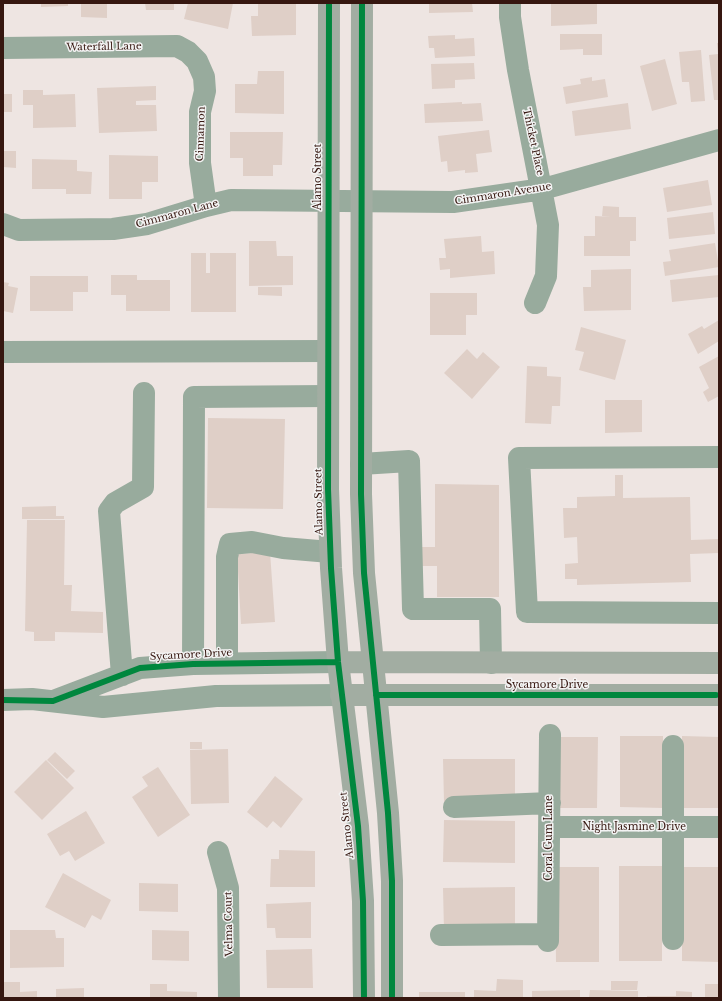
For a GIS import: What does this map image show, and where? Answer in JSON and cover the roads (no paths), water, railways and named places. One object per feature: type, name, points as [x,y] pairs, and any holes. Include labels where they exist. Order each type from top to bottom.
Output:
[{"type":"main road","name":"Alamo Street","points":[[329,3],[328,396],[330,552],[341,695],[358,826],[363,901],[364,998]]},
{"type":"main road","points":[[362,3],[361,464],[364,573],[388,813],[391,874],[392,998]]},
{"type":"main road","name":"Sycamore Drive","points":[[338,662],[373,664],[719,663]]},
{"type":"main road","name":"Sycamore Drive","points":[[341,695],[719,695]]},
{"type":"street","name":"Thicket Place","points":[[510,3],[510,17],[518,70],[543,190],[548,225],[546,276],[535,303]]},
{"type":"street","name":"Waterfall Lane","points":[[3,48],[177,46],[188,52],[198,64]]},
{"type":"street","name":"Cinnamon","points":[[198,64],[204,77],[205,91],[200,112],[200,163],[206,206]]},
{"type":"street","name":"Cimmaron Avenue","points":[[328,200],[361,203],[453,202],[543,190],[719,140]]},
{"type":"street","name":"Cimmaron Lane","points":[[3,224],[19,230],[113,229],[147,224],[231,200],[328,200]]},
{"type":"street","points":[[3,352],[328,351]]},
{"type":"street","points":[[122,675],[109,511],[115,502],[143,487],[144,393]]},
{"type":"street","points":[[193,664],[194,397],[328,396]]},
{"type":"street","points":[[719,457],[519,458],[527,612],[719,613]]},
{"type":"street","points":[[361,464],[409,461],[413,609],[490,609],[491,663]]},
{"type":"street","points":[[228,663],[227,557],[230,544],[252,542],[283,548],[330,552]]},
{"type":"street","name":"Sycamore Drive","points":[[53,701],[140,668],[193,664],[338,662]]},
{"type":"street","name":"Sycamore Drive","points":[[3,700],[53,701],[103,707],[216,696],[341,695]]},
{"type":"street","name":"Coral Gum Lane","points":[[441,935],[548,938],[550,735]]},
{"type":"street","points":[[673,746],[673,939]]},
{"type":"street","points":[[454,807],[550,803]]},
{"type":"street","name":"Night Jasmine Drive","points":[[550,827],[719,827]]},
{"type":"street","name":"Velma Court","points":[[218,852],[228,888],[229,998]]}]
